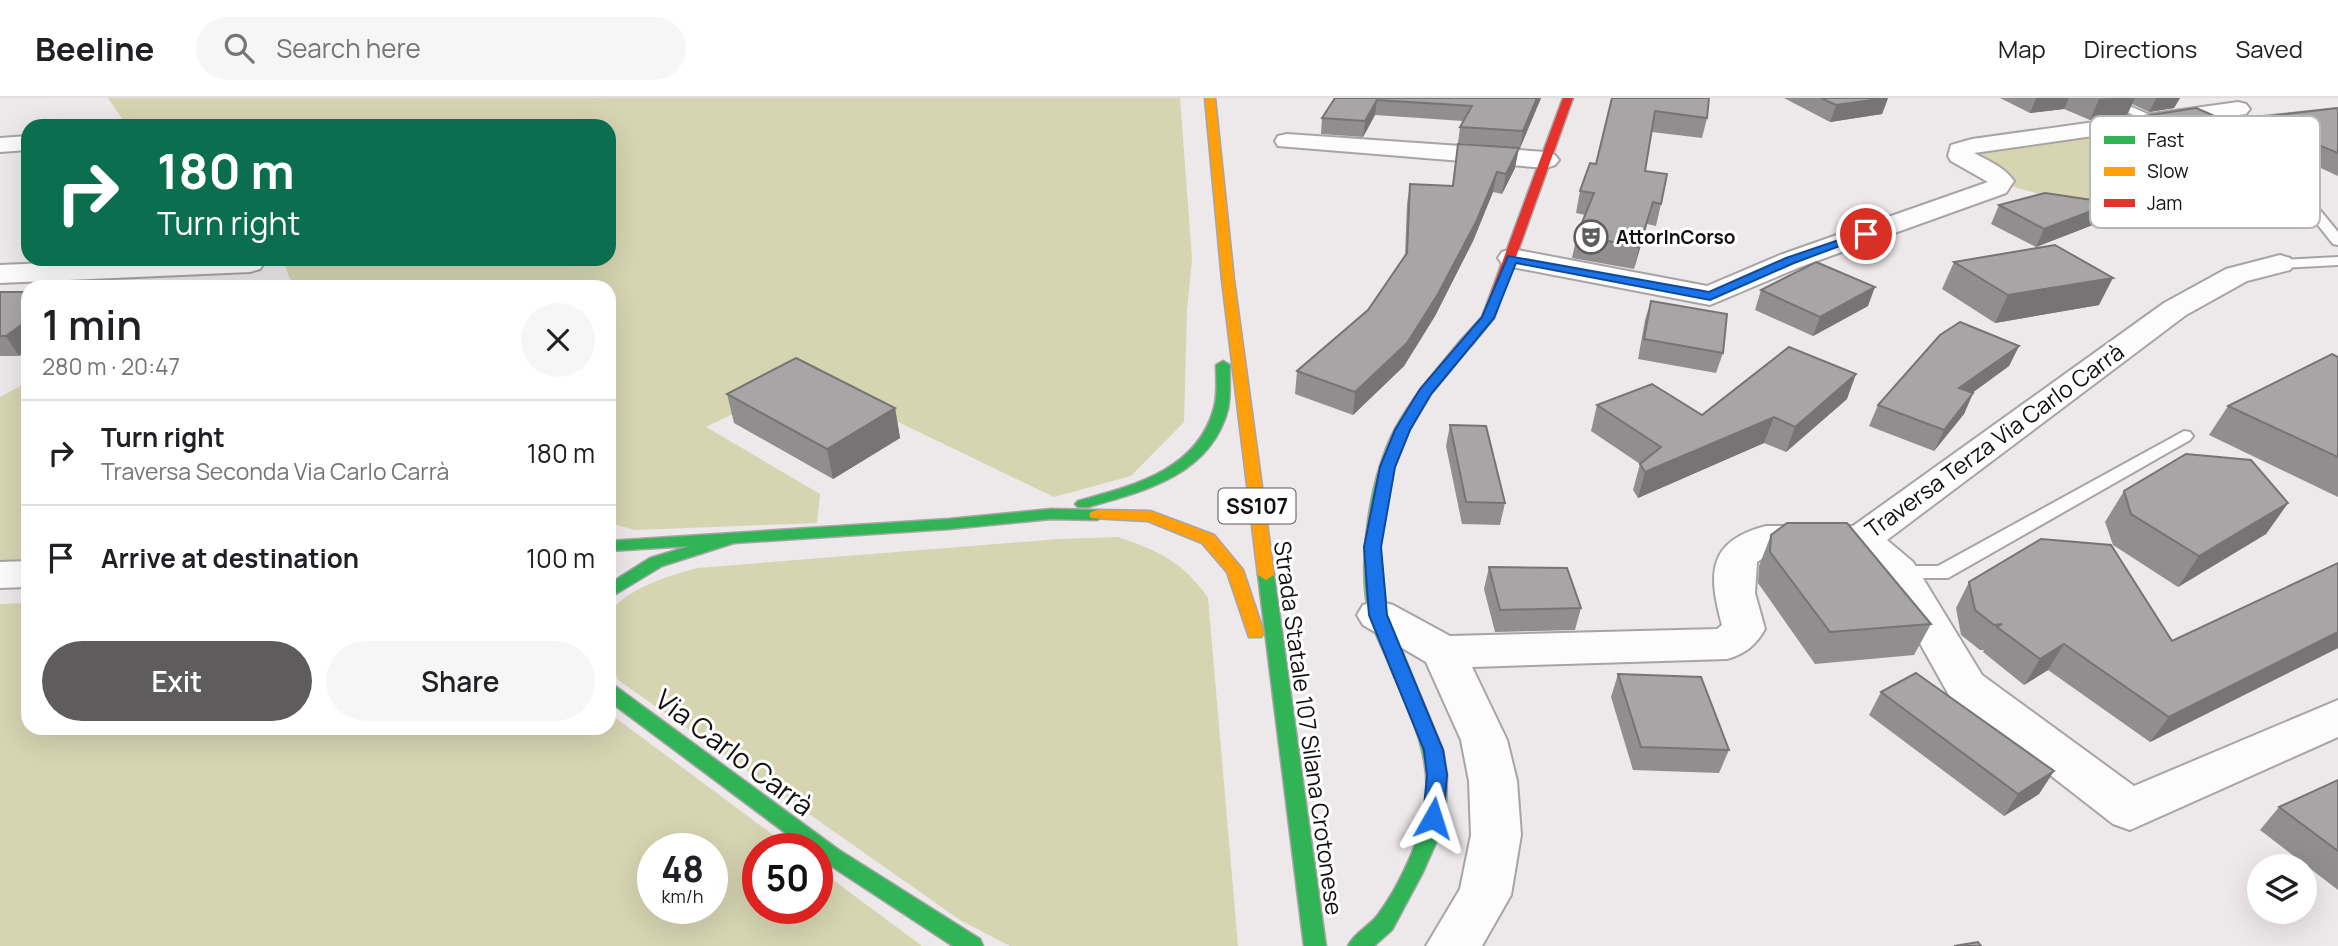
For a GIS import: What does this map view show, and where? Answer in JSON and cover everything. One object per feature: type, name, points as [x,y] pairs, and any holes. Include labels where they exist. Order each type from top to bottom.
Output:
[{"type":"main road","name":"Strada Statale 107 Silana Crotonese","points":[[1210,98],[1227,280],[1315,946]]},
{"type":"main road","points":[[1359,946],[1384,923],[1416,866],[1430,834],[1436,802],[1437,775],[1433,750],[1378,615],[1372,547],[1387,467],[1402,430],[1425,392],[1488,318],[1568,98]]},
{"type":"main road","points":[[1051,514],[1165,480],[1199,456],[1220,413],[1227,280]]},
{"type":"main road","points":[[616,544],[730,539],[1051,514],[1150,516],[1208,539],[1235,570],[1286,732]]},
{"type":"main road","points":[[616,588],[656,562],[730,539]]},
{"type":"main road","name":"Via Carlo Carrà","points":[[616,696],[910,911],[972,946]]},
{"type":"street","points":[[2191,116],[2238,109]]},
{"type":"street","points":[[1512,258],[1710,296],[1790,261],[1997,187],[2001,181],[1995,174],[1960,156],[1960,150],[1972,146],[2090,130]]},
{"type":"street","points":[[1287,141],[1546,160]]},
{"type":"street","points":[[0,145],[21,144]]},
{"type":"street","name":"Traversa Terza Via Carlo Carrà","points":[[1443,652],[1727,644],[1744,629],[1734,593],[1737,556],[1766,538],[1862,538],[2175,309],[2221,280],[2248,269],[2280,264]]},
{"type":"street","points":[[0,274],[253,270]]},
{"type":"street","points":[[1862,538],[1899,571],[1966,686],[2130,810],[2338,717]]},
{"type":"street","points":[[0,575],[21,574]]},
{"type":"street","points":[[1378,615],[1443,652],[1484,740],[1493,781],[1496,835],[1485,895],[1453,946]]},
{"type":"lane","points":[[2102,98],[2145,116]]},
{"type":"lane","points":[[2306,116],[2338,112]]},
{"type":"lane","points":[[2320,219],[2338,241]]},
{"type":"lane","points":[[2280,264],[2338,261]]},
{"type":"lane","points":[[1899,571],[1941,573],[2184,436]]},
{"type":"shaded area","points":[[108,98],[1180,98],[1192,259],[1187,310],[1184,422],[1131,476],[1054,497],[807,378],[706,427],[820,494],[817,523],[635,530],[616,525],[616,280],[292,280],[285,266],[616,266],[616,119],[122,119]]},
{"type":"shaded area","points":[[2083,134],[2090,136],[2090,208],[2014,187],[2011,181],[1968,152]]},
{"type":"shaded area","points":[[21,386],[21,564],[0,565],[0,397]]},
{"type":"shaded area","points":[[1118,537],[1146,547],[1169,559],[1189,575],[1208,598],[1238,946],[1010,946],[960,920],[618,680],[616,674],[616,605],[635,591],[675,574],[698,568],[1059,539]]},
{"type":"shaded area","points":[[21,603],[21,735],[616,735],[616,718],[770,833],[742,833],[742,924],[833,924],[833,880],[922,946],[0,946],[0,604]]},
{"type":"building","points":[[1335,98],[1537,98],[1523,131],[1460,127],[1472,106],[1377,100],[1365,121],[1322,118]]},
{"type":"building","points":[[1612,98],[1709,98],[1707,118],[1655,111],[1645,171],[1667,174],[1661,204],[1653,202],[1639,247],[1577,235],[1594,193],[1580,191],[1590,163],[1596,164]]},
{"type":"building","points":[[1821,98],[1886,98],[1836,105]]},
{"type":"building","points":[[2196,108],[2214,116],[2144,116]]},
{"type":"building","points":[[2338,108],[2338,153],[2320,146],[2320,116],[2269,116]]},
{"type":"building","points":[[1458,144],[1519,148],[1506,174],[1497,172],[1477,220],[1438,294],[1407,343],[1355,392],[1297,371],[1368,310],[1407,253],[1410,184],[1453,186]]},
{"type":"building","points":[[2045,193],[2090,200],[2090,211],[2044,229],[1999,205]]},
{"type":"building","points":[[2055,245],[2113,278],[2008,295],[1954,262]]},
{"type":"building","points":[[1816,262],[1875,287],[1820,317],[1761,290]]},
{"type":"building","points":[[0,292],[21,292],[21,325],[6,336],[0,336]]},
{"type":"building","points":[[1651,301],[1727,314],[1723,353],[1644,339]]},
{"type":"building","points":[[1960,322],[2019,346],[1959,388],[1973,393],[1944,430],[1878,405],[1940,335]]},
{"type":"building","points":[[1789,347],[1856,374],[1795,427],[1774,417],[1645,472],[1640,464],[1661,447],[1597,405],[1652,384],[1702,415]]},
{"type":"building","points":[[2332,354],[2338,357],[2338,457],[2228,406]]},
{"type":"building","points":[[796,358],[895,408],[827,449],[727,394]]},
{"type":"building","points":[[1450,425],[1486,426],[1505,503],[1466,502]]},
{"type":"building","points":[[2186,454],[2251,460],[2288,503],[2199,556],[2131,514],[2124,491]]},
{"type":"building","points":[[1787,523],[1847,523],[1931,624],[1830,632],[1770,552],[1771,535]]},
{"type":"building","points":[[2041,539],[2111,545],[2172,641],[2338,563],[2338,632],[2169,717],[2064,644],[2040,659],[1997,627],[2002,624],[1994,625],[1975,610],[1969,582]]},
{"type":"building","points":[[1489,567],[1567,568],[1581,608],[1500,610]]},
{"type":"building","points":[[1916,673],[2054,771],[2018,794],[1881,692]]},
{"type":"building","points":[[1618,674],[1701,677],[1729,750],[1641,747]]},
{"type":"building","points":[[2338,780],[2338,851],[2279,807]]},
{"type":"building","points":[[1978,942],[1981,946],[1954,946]]},
{"type":"traffic: fast","points":[[1359,946],[1384,923],[1416,866],[1430,834],[1436,802],[1437,775],[1433,750],[1378,615],[1372,547],[1387,467],[1402,430],[1425,392],[1466,343]]},
{"type":"traffic: fast","points":[[1083,504],[1126,492],[1167,475],[1202,449],[1214,430],[1221,408],[1223,365]]},
{"type":"traffic: fast","points":[[616,546],[949,524],[1051,514],[1097,515]]},
{"type":"traffic: fast","points":[[616,588],[656,562],[730,539]]},
{"type":"traffic: fast","points":[[1266,575],[1315,946]]},
{"type":"traffic: fast","points":[[616,696],[832,856],[972,946]]},
{"type":"traffic: slow","points":[[1210,98],[1228,280],[1266,575]]},
{"type":"traffic: slow","points":[[1097,515],[1150,516],[1208,539],[1235,570],[1255,633]]},
{"type":"traffic: jam","points":[[1466,343],[1488,318],[1568,98]]},
{"type":"place","name":"AttorInCorso","points":[[1591,237]]},
{"type":"route","points":[[1433,818],[1437,775],[1433,750],[1378,615],[1372,547],[1387,467],[1402,430],[1425,392],[1488,318],[1512,258],[1710,296],[1790,261],[1866,234]]}]
